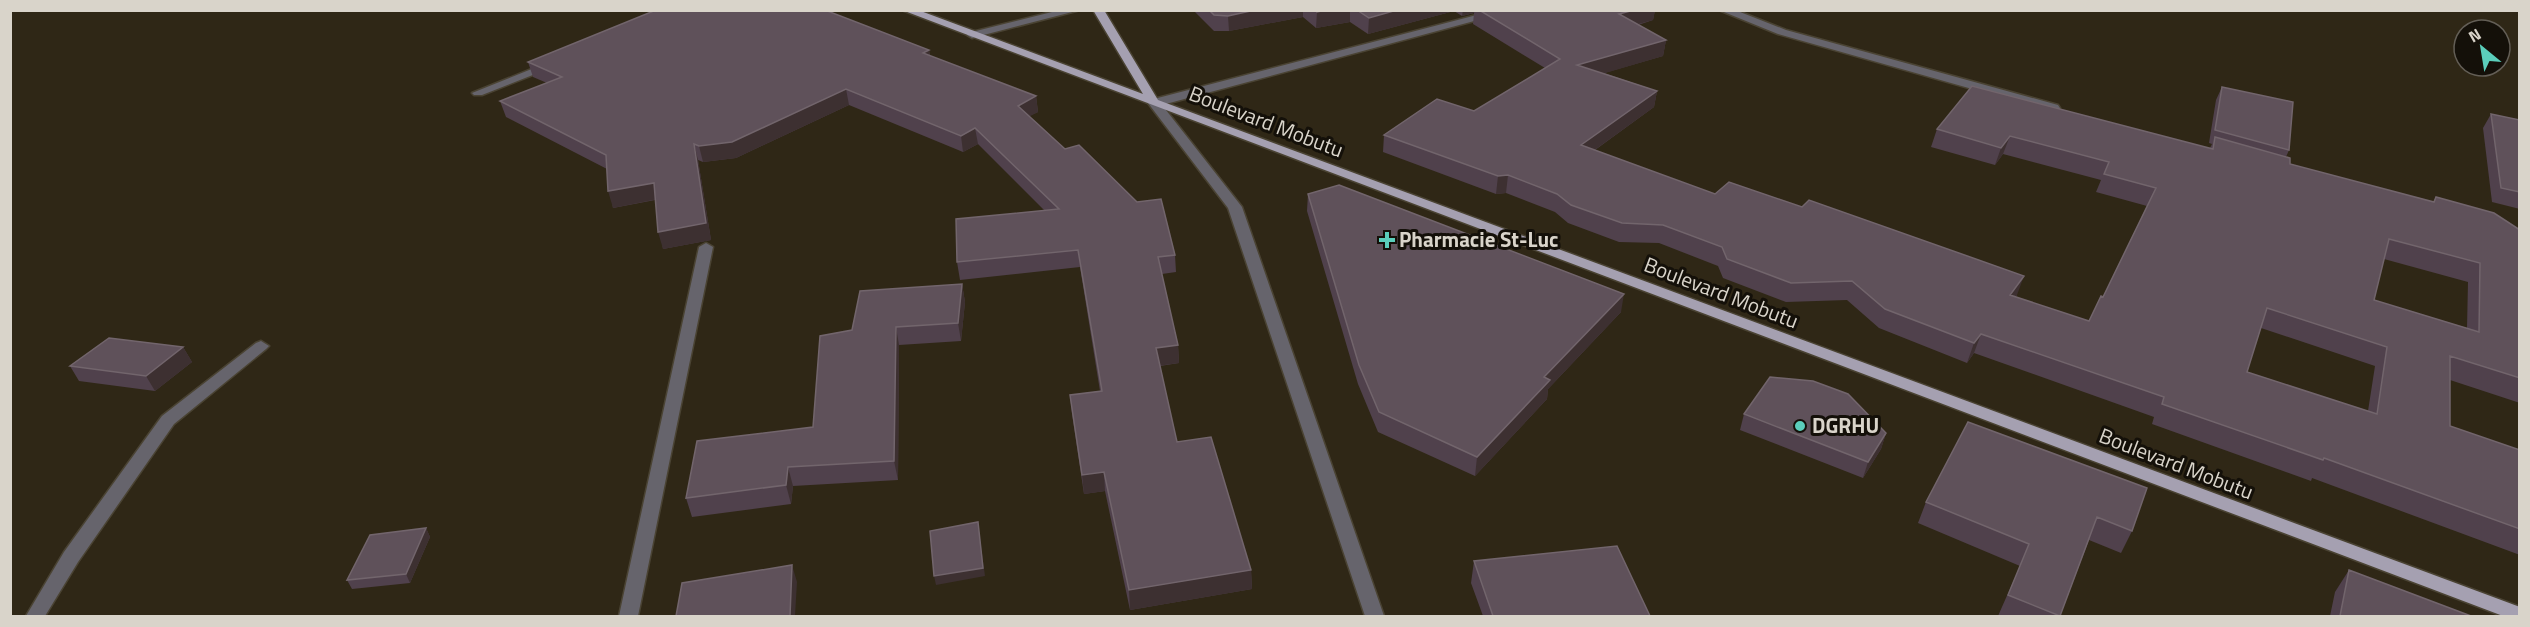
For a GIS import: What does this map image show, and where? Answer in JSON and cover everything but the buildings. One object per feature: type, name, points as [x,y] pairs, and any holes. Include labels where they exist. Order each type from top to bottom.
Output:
[{"type":"main road","name":"Boulevard Mobutu","points":[[907,10],[2520,615]]},
{"type":"main road","points":[[1098,10],[1154,103]]},
{"type":"street","points":[[972,35],[1075,10]]},
{"type":"street","points":[[1374,616],[1235,207],[1154,103],[1510,10]]},
{"type":"street","points":[[1724,10],[1782,32],[2069,112]]},
{"type":"street","points":[[478,93],[555,63]]},
{"type":"street","points":[[628,616],[706,246]]},
{"type":"street","points":[[35,616],[71,557],[168,420],[261,346]]},
{"type":"place","name":"Pharmacie St-Luc","points":[[1387,240]]},
{"type":"place","name":"DGRHU","points":[[1800,426]]}]
